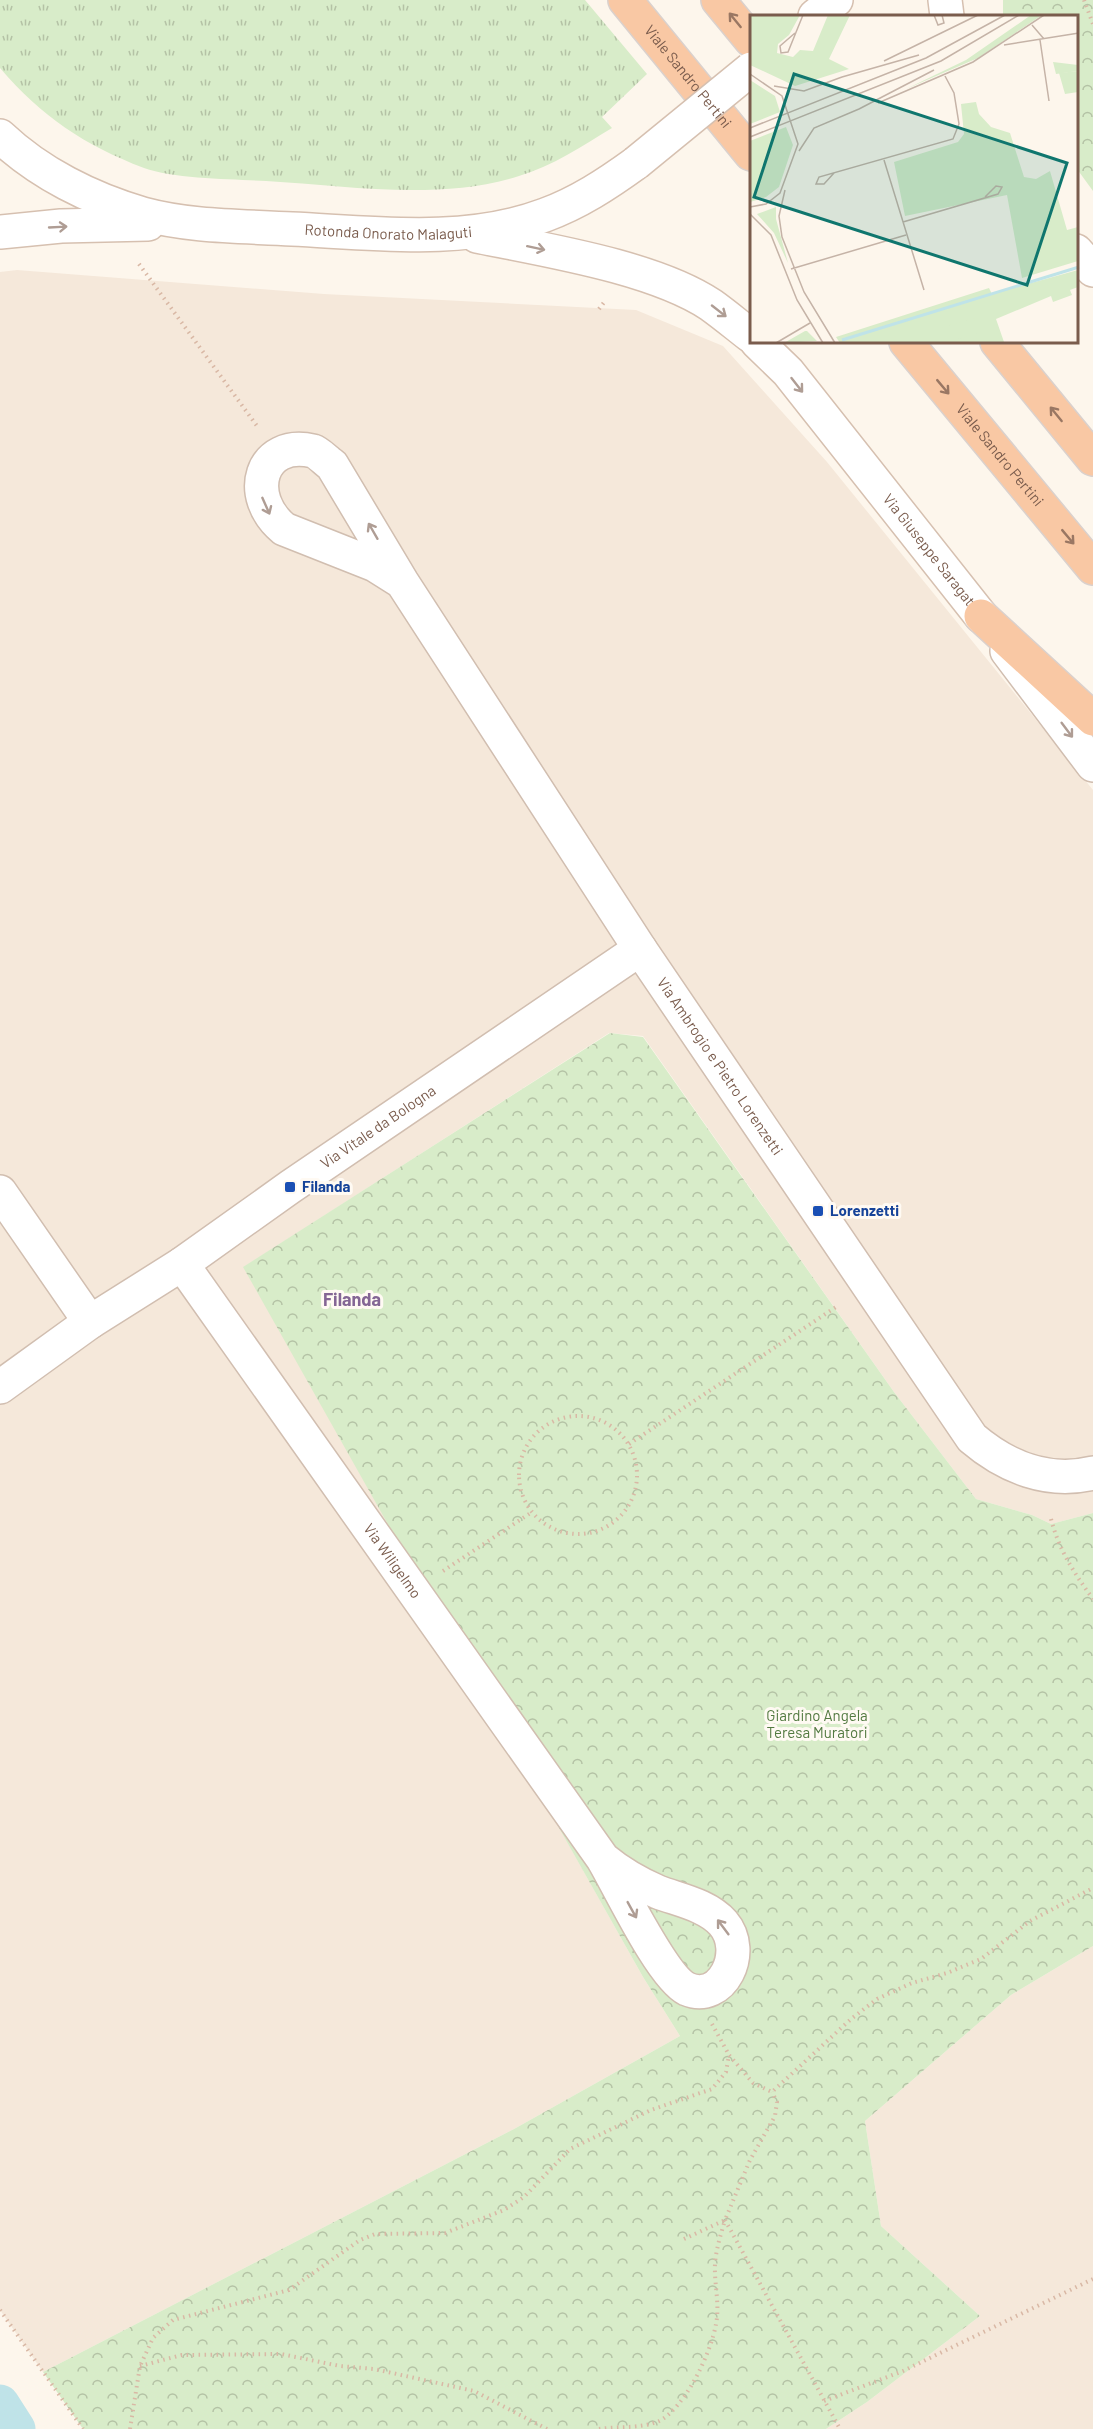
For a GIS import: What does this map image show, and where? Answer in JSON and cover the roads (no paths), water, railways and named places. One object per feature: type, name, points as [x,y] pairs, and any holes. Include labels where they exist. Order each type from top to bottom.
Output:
[{"type":"highway","name":"Viale Sandro Pertini","points":[[625,0],[750,153]]},
{"type":"highway","points":[[718,0],[750,39]]},
{"type":"highway","name":"Viale Sandro Pertini","points":[[908,344],[1093,568]]},
{"type":"highway","points":[[999,344],[1093,459]]},
{"type":"highway","points":[[981,616],[1093,719]]},
{"type":"street","points":[[817,15],[836,0]]},
{"type":"street","points":[[945,0],[947,15]]},
{"type":"street","name":"Rotonda Onorato Malaguti","points":[[0,135],[15,150],[59,179],[100,199],[183,224],[421,235],[458,232],[544,216],[596,190],[636,163],[750,70]]},
{"type":"street","points":[[0,232],[61,226],[183,224]]},
{"type":"street","points":[[458,232],[546,250],[658,280],[709,304],[750,335]]},
{"type":"street","points":[[1078,252],[1093,270]]},
{"type":"street","name":"Via Giuseppe Saragat","points":[[759,344],[788,372],[981,616],[1093,765]]},
{"type":"street","name":"Via Ambrogio e Pietro Lorenzetti","points":[[402,582],[375,565],[284,530],[273,520],[264,506],[260,488],[266,467],[278,456],[292,450],[315,452],[332,465],[402,582],[640,949],[972,1438],[990,1453],[1030,1471],[1053,1478],[1093,1473]]},
{"type":"street","name":"Via Vitale da Bologna","points":[[0,1388],[90,1322],[182,1264],[290,1187],[640,949]]},
{"type":"street","points":[[0,1192],[90,1322]]},
{"type":"street","name":"Via Wiligelmo","points":[[182,1264],[603,1859]]},
{"type":"waterway","points":[[0,2404],[16,2429]]},
{"type":"place","name":"Filanda","points":[[290,1187]]},
{"type":"place","name":"Lorenzetti","points":[[818,1211]]},
{"type":"district","name":"Filanda","points":[[352,1300]]},
{"type":"park label","name":"Giardino Angela Teresa Muratori","points":[[817,1724]]}]
